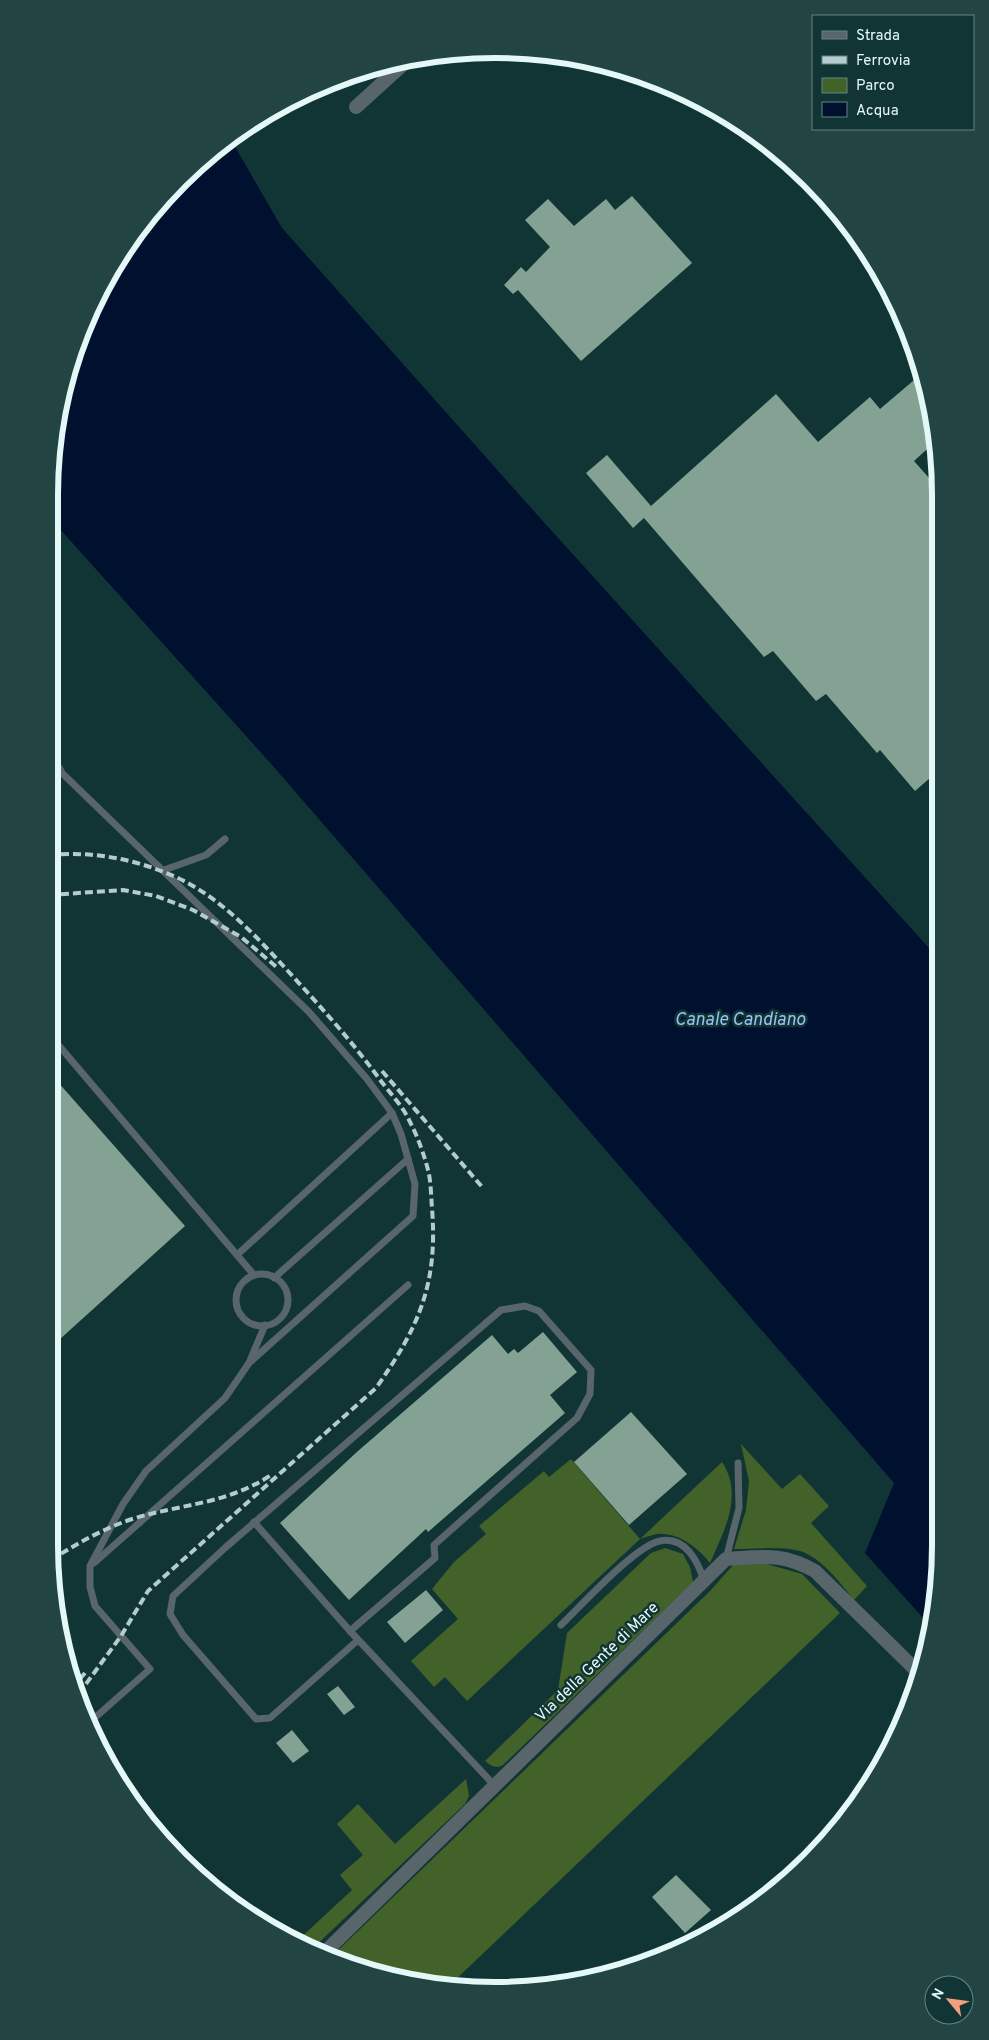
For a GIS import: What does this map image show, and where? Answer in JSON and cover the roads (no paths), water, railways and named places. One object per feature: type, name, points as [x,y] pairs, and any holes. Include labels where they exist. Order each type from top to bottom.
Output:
[{"type":"street","points":[[356,107],[399,68]]},
{"type":"street","points":[[726,1559],[780,1556],[799,1562],[815,1571],[914,1668]]},
{"type":"street","name":"Via della Gente di Mare","points":[[328,1949],[726,1559]]},
{"type":"lane","points":[[58,765],[63,774]]},
{"type":"lane","points":[[58,771],[164,870],[310,1012],[368,1079],[392,1113],[401,1134],[415,1184],[413,1216],[249,1363]]},
{"type":"lane","points":[[164,870],[206,855],[225,839]]},
{"type":"lane","points":[[58,1045],[254,1275]]},
{"type":"lane","points":[[236,1255],[392,1113]]},
{"type":"lane","points":[[274,1278],[408,1159]]},
{"type":"lane","points":[[262,1274],[274,1278],[284,1287],[287,1304],[279,1318],[265,1325],[249,1322],[238,1310],[236,1303],[240,1286],[246,1279],[254,1275],[262,1274]]},
{"type":"lane","points":[[90,1566],[408,1285]]},
{"type":"lane","points":[[350,1631],[435,1558],[434,1545],[577,1418],[590,1394],[591,1370],[539,1311],[525,1306],[501,1310],[254,1522],[173,1596],[170,1614],[183,1635],[256,1719],[270,1718],[358,1640]]},
{"type":"lane","points":[[94,1719],[150,1669],[95,1606],[90,1587],[90,1566],[124,1504],[146,1471],[225,1398],[249,1363],[265,1325]]},
{"type":"lane","points":[[726,1559],[739,1508],[738,1463]]},
{"type":"lane","points":[[254,1522],[358,1640],[495,1786]]},
{"type":"lane","points":[[561,1625],[642,1548],[660,1540],[678,1543],[694,1555],[704,1581]]},
{"type":"water","name":"Canale Candiano","points":[[234,144],[282,228],[541,519],[932,951],[932,1546],[931,1574],[925,1620],[865,1553],[894,1483],[273,766],[58,527],[58,466],[61,437],[72,381],[91,327],[116,276],[148,228],[185,185]]},
{"type":"railway","points":[[58,854],[82,854],[115,858],[162,871],[209,896],[250,931],[345,1036],[406,1114],[420,1145],[429,1174],[433,1235],[432,1260],[422,1304],[404,1345],[376,1388],[148,1591],[121,1636],[82,1690]]},
{"type":"railway","points":[[58,894],[123,890],[156,896],[193,910],[241,937],[279,969]]},
{"type":"railway","points":[[382,1071],[483,1188]]},
{"type":"railway","points":[[58,1556],[89,1538],[129,1520],[219,1498],[254,1485],[271,1475]]},
{"type":"railway","points":[[79,1680],[85,1673]]}]
